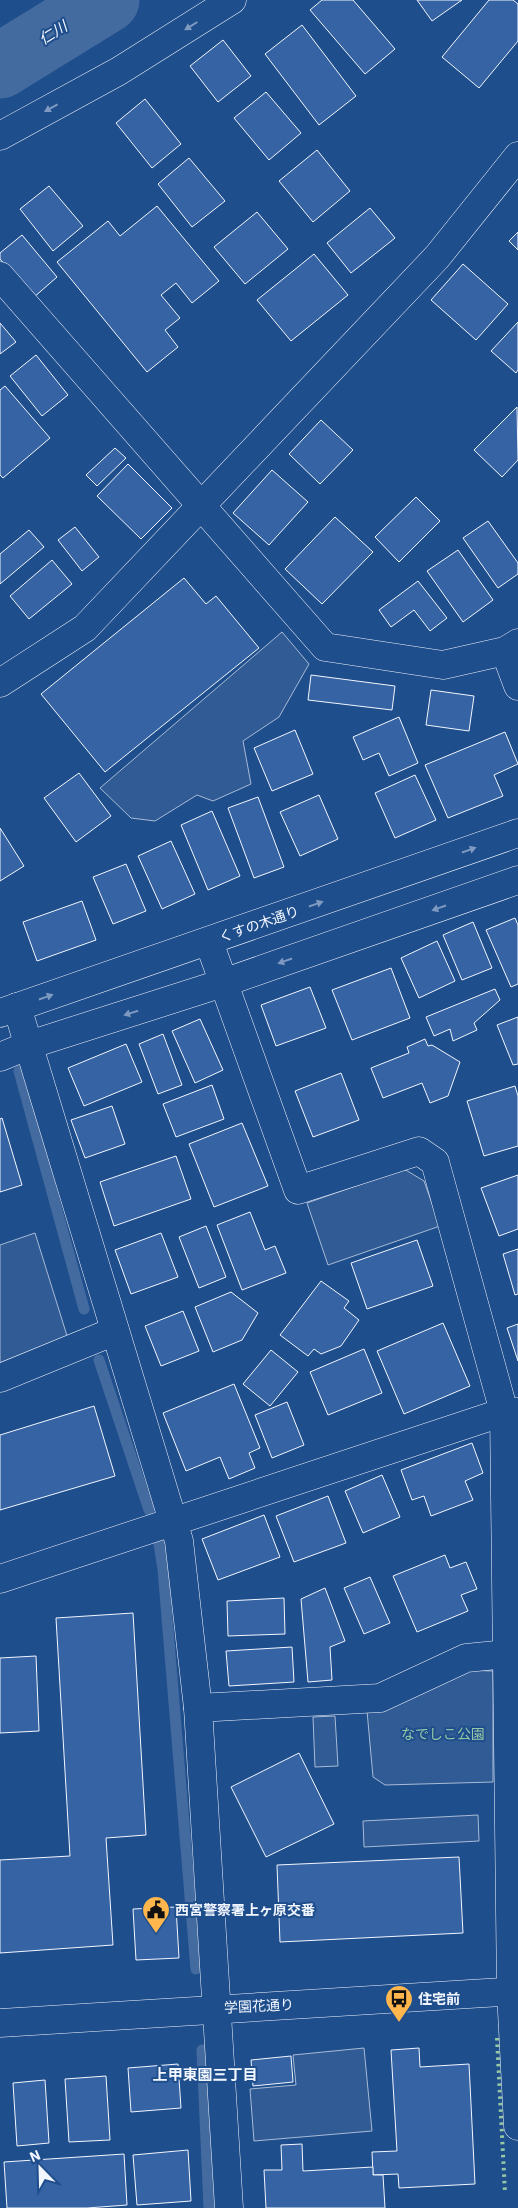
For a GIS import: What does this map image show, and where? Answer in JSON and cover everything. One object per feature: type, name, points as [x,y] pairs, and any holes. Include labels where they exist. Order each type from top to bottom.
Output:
[{"type":"street","points":[[0,136],[119,71],[232,0]]},
{"type":"street","points":[[0,683],[85,628],[437,257],[518,156]]},
{"type":"street","points":[[0,276],[203,505],[325,647],[443,665],[512,647],[518,686]]},
{"type":"street","name":"くすの木通り","points":[[8,1010],[209,942],[518,833]]},
{"type":"street","points":[[0,1057],[224,983],[518,880]]},
{"type":"street","points":[[209,942],[298,1190],[419,1152],[435,1162],[511,1412],[507,1654],[518,2126]]},
{"type":"street","points":[[8,1010],[29,1046],[179,1541],[198,1708],[229,2208]]},
{"type":"street","points":[[0,1378],[115,1331]]},
{"type":"street","points":[[0,1579],[511,1412]]},
{"type":"street","points":[[198,1708],[380,1698],[466,1658],[507,1654]]},
{"type":"street","name":"学園花通り","points":[[0,2023],[515,1991]]},
{"type":"shaded area","points":[[282,632],[309,664],[279,717],[243,741],[251,784],[213,801],[197,795],[155,821],[131,818],[100,788]]},
{"type":"shaded area","points":[[404,1169],[424,1181],[440,1226],[328,1265],[307,1203]]},
{"type":"shaded area","points":[[35,1233],[68,1339],[0,1364],[0,1245]]},
{"type":"shaded area","name":"なでしこ公園","points":[[464,1670],[493,1671],[493,1782],[385,1785],[373,1777],[367,1711]]},
{"type":"shaded area","points":[[335,1716],[338,1766],[315,1767],[313,1717]]},
{"type":"shaded area","points":[[478,1815],[479,1841],[364,1847],[363,1821]]},
{"type":"shaded area","points":[[364,2048],[372,2131],[254,2141],[250,2089],[296,2085],[293,2055]]},
{"type":"building","points":[[322,0],[353,0],[395,49],[365,74],[310,10]]},
{"type":"building","points":[[417,0],[462,0],[432,21]]},
{"type":"building","points":[[489,0],[513,0],[518,4],[518,41],[479,88],[442,57]]},
{"type":"building","points":[[302,25],[356,96],[319,125],[265,54]]},
{"type":"building","points":[[223,40],[251,76],[218,102],[190,66]]},
{"type":"building","points":[[266,92],[301,133],[269,160],[234,118]]},
{"type":"building","points":[[145,99],[181,144],[152,168],[116,123]]},
{"type":"building","points":[[317,150],[350,191],[313,222],[279,181]]},
{"type":"building","points":[[189,158],[225,201],[192,227],[158,184]]},
{"type":"building","points":[[49,186],[83,226],[53,251],[20,209]]},
{"type":"building","points":[[157,206],[219,281],[192,303],[176,283],[161,295],[180,318],[165,330],[178,347],[147,372],[57,262],[108,221],[120,236]]},
{"type":"building","points":[[370,208],[395,238],[351,273],[327,243]]},
{"type":"building","points":[[257,212],[288,249],[245,284],[214,247]]},
{"type":"building","points":[[518,232],[518,250],[509,241]]},
{"type":"building","points":[[22,235],[57,277],[33,298],[0,259],[0,253]]},
{"type":"building","points":[[314,254],[348,295],[291,341],[257,300]]},
{"type":"building","points":[[463,264],[508,304],[476,340],[431,300]]},
{"type":"building","points":[[518,322],[518,370],[516,373],[491,351]]},
{"type":"building","points":[[0,323],[16,342],[0,354]]},
{"type":"building","points":[[36,355],[68,395],[42,416],[10,376]]},
{"type":"building","points":[[5,386],[50,438],[3,478],[0,475],[0,390]]},
{"type":"building","points":[[517,407],[518,460],[502,477],[474,450]]},
{"type":"building","points":[[321,420],[353,450],[320,484],[289,454]]},
{"type":"building","points":[[115,448],[126,458],[97,486],[86,475]]},
{"type":"building","points":[[128,464],[172,508],[141,539],[97,496]]},
{"type":"building","points":[[272,470],[308,502],[269,545],[233,513]]},
{"type":"building","points":[[416,497],[440,521],[399,562],[375,537]]},
{"type":"building","points":[[335,517],[373,552],[322,604],[285,569]]},
{"type":"building","points":[[488,521],[518,563],[518,574],[498,588],[463,538]]},
{"type":"building","points":[[75,527],[99,557],[82,571],[58,540]]},
{"type":"building","points":[[29,530],[44,547],[0,584],[0,554]]},
{"type":"building","points":[[458,550],[493,600],[463,622],[427,571]]},
{"type":"building","points":[[52,560],[72,584],[29,619],[10,596]]},
{"type":"building","points":[[184,578],[206,604],[216,596],[259,648],[105,772],[41,694]]},
{"type":"building","points":[[418,581],[447,618],[430,631],[414,610],[391,627],[379,610]]},
{"type":"building","points":[[311,675],[395,686],[392,710],[308,700]]},
{"type":"building","points":[[431,690],[474,696],[469,731],[426,725]]},
{"type":"building","points":[[399,717],[418,763],[389,776],[379,753],[363,760],[353,737]]},
{"type":"building","points":[[295,730],[313,774],[272,791],[254,748]]},
{"type":"building","points":[[505,732],[518,764],[494,775],[503,796],[448,818],[425,765]]},
{"type":"building","points":[[79,773],[111,816],[76,842],[44,798]]},
{"type":"building","points":[[415,775],[436,820],[395,838],[375,793]]},
{"type":"building","points":[[319,795],[338,839],[300,856],[280,812]]},
{"type":"building","points":[[258,797],[284,867],[254,878],[228,808]]},
{"type":"building","points":[[212,811],[240,876],[208,890],[181,825]]},
{"type":"building","points":[[0,828],[24,866],[0,881]]},
{"type":"building","points":[[171,841],[195,894],[162,909],[138,856]]},
{"type":"building","points":[[126,864],[146,911],[113,924],[93,877]]},
{"type":"building","points":[[82,901],[96,940],[37,961],[23,922]]},
{"type":"building","points":[[515,918],[518,925],[518,984],[511,987],[486,930]]},
{"type":"building","points":[[473,922],[492,968],[462,980],[443,935]]},
{"type":"building","points":[[437,941],[455,981],[419,998],[401,958]]},
{"type":"building","points":[[391,968],[410,1018],[352,1040],[332,990]]},
{"type":"building","points":[[310,987],[326,1028],[276,1046],[261,1005]]},
{"type":"building","points":[[495,989],[500,1000],[474,1023],[477,1030],[453,1041],[450,1029],[434,1036],[426,1017]]},
{"type":"building","points":[[518,1017],[518,1064],[513,1065],[497,1025]]},
{"type":"building","points":[[200,1019],[223,1070],[195,1083],[172,1031]]},
{"type":"building","points":[[163,1034],[182,1085],[158,1094],[139,1044]]},
{"type":"building","points":[[425,1039],[428,1046],[432,1045],[460,1062],[448,1096],[430,1103],[422,1083],[383,1098],[371,1068],[409,1053],[407,1047]]},
{"type":"building","points":[[126,1044],[142,1082],[84,1106],[68,1068]]},
{"type":"building","points":[[341,1073],[359,1120],[313,1137],[295,1091]]},
{"type":"building","points":[[212,1085],[224,1119],[176,1137],[163,1104]]},
{"type":"building","points":[[515,1086],[518,1096],[518,1146],[484,1156],[467,1101]]},
{"type":"building","points":[[112,1106],[125,1144],[85,1158],[71,1120]]},
{"type":"building","points":[[2,1118],[22,1185],[0,1192],[0,1119]]},
{"type":"building","points":[[242,1123],[268,1186],[214,1207],[189,1144]]},
{"type":"building","points":[[176,1156],[191,1199],[114,1226],[100,1182]]},
{"type":"building","points":[[518,1175],[518,1229],[499,1236],[481,1188]]},
{"type":"building","points":[[250,1212],[265,1250],[275,1246],[286,1273],[242,1290],[217,1225]]},
{"type":"building","points":[[206,1226],[226,1277],[199,1288],[179,1237]]},
{"type":"building","points":[[161,1233],[178,1277],[131,1294],[115,1250]]},
{"type":"building","points":[[417,1240],[433,1286],[367,1309],[351,1263]]},
{"type":"building","points":[[518,1249],[518,1294],[515,1295],[503,1254]]},
{"type":"building","points":[[321,1281],[349,1301],[344,1308],[359,1320],[341,1346],[321,1354],[314,1349],[308,1356],[280,1335]]},
{"type":"building","points":[[231,1292],[258,1313],[242,1340],[213,1352],[195,1307]]},
{"type":"building","points":[[183,1311],[199,1351],[161,1366],[145,1326]]},
{"type":"building","points":[[443,1323],[470,1386],[404,1414],[377,1351]]},
{"type":"building","points":[[518,1324],[518,1361],[507,1328]]},
{"type":"building","points":[[364,1349],[382,1393],[328,1415],[310,1372]]},
{"type":"building","points":[[271,1350],[298,1372],[270,1406],[243,1384]]},
{"type":"building","points":[[234,1384],[260,1448],[249,1453],[255,1468],[229,1479],[220,1457],[186,1471],[163,1413]]},
{"type":"building","points":[[287,1402],[304,1445],[272,1458],[255,1415]]},
{"type":"building","points":[[94,1406],[115,1476],[0,1510],[0,1435]]},
{"type":"building","points":[[472,1443],[483,1473],[465,1481],[473,1500],[431,1516],[424,1496],[412,1500],[401,1470]]},
{"type":"building","points":[[382,1475],[400,1517],[363,1533],[345,1491]]},
{"type":"building","points":[[328,1496],[346,1543],[294,1562],[276,1516]]},
{"type":"building","points":[[264,1515],[280,1557],[218,1580],[202,1539]]},
{"type":"building","points":[[445,1555],[450,1568],[466,1562],[477,1589],[461,1595],[468,1611],[417,1632],[393,1576]]},
{"type":"building","points":[[370,1577],[390,1623],[364,1634],[344,1588]]},
{"type":"building","points":[[325,1588],[345,1641],[330,1647],[332,1680],[308,1682],[301,1599]]},
{"type":"building","points":[[284,1598],[285,1634],[228,1636],[227,1601]]},
{"type":"building","points":[[133,1613],[146,1835],[106,1838],[113,1945],[0,1953],[0,1860],[70,1856],[56,1618]]},
{"type":"building","points":[[292,1647],[294,1682],[229,1686],[226,1651]]},
{"type":"building","points":[[36,1656],[39,1731],[0,1733],[0,1658]]},
{"type":"building","points":[[299,1753],[334,1824],[266,1857],[231,1787]]},
{"type":"building","points":[[459,1857],[463,1933],[280,1942],[277,1865]]},
{"type":"building","name":"西宮警察署上ヶ原交番","points":[[176,1907],[179,1958],[136,1960],[133,1909]]},
{"type":"building","points":[[419,2048],[420,2067],[469,2064],[475,2184],[399,2188],[398,2174],[373,2175],[372,2152],[397,2151],[391,2050]]},
{"type":"building","points":[[291,2056],[293,2082],[253,2086],[251,2060]]},
{"type":"building","points":[[178,2064],[181,2108],[131,2112],[128,2068]]},
{"type":"building","points":[[106,2076],[110,2140],[69,2142],[65,2079]]},
{"type":"building","points":[[45,2080],[49,2143],[17,2146],[13,2083]]},
{"type":"building","points":[[302,2144],[303,2171],[373,2167],[373,2175],[383,2175],[385,2208],[266,2208],[264,2170],[282,2170],[281,2145]]},
{"type":"building","points":[[188,2150],[191,2201],[137,2205],[133,2155]]},
{"type":"building","points":[[124,2154],[127,2205],[87,2208],[7,2208],[4,2162]]},
{"type":"waterway","name":"仁川","points":[[0,66],[107,0]]},
{"type":"waterway","points":[[19,1071],[84,1309]]},
{"type":"waterway","points":[[99,1360],[149,1510]]},
{"type":"waterway","points":[[159,1544],[163,1569],[196,1969]]},
{"type":"waterway","points":[[202,2050],[209,2208]]},
{"type":"hedge","points":[[497,2038],[505,2193]]},
{"type":"place","name":"西宮警察署上ヶ原交番","points":[[156,1934]]},
{"type":"place","name":"住宅前","points":[[399,2023]]},
{"type":"district","name":"上甲東園三丁目","points":[[205,2075]]}]
